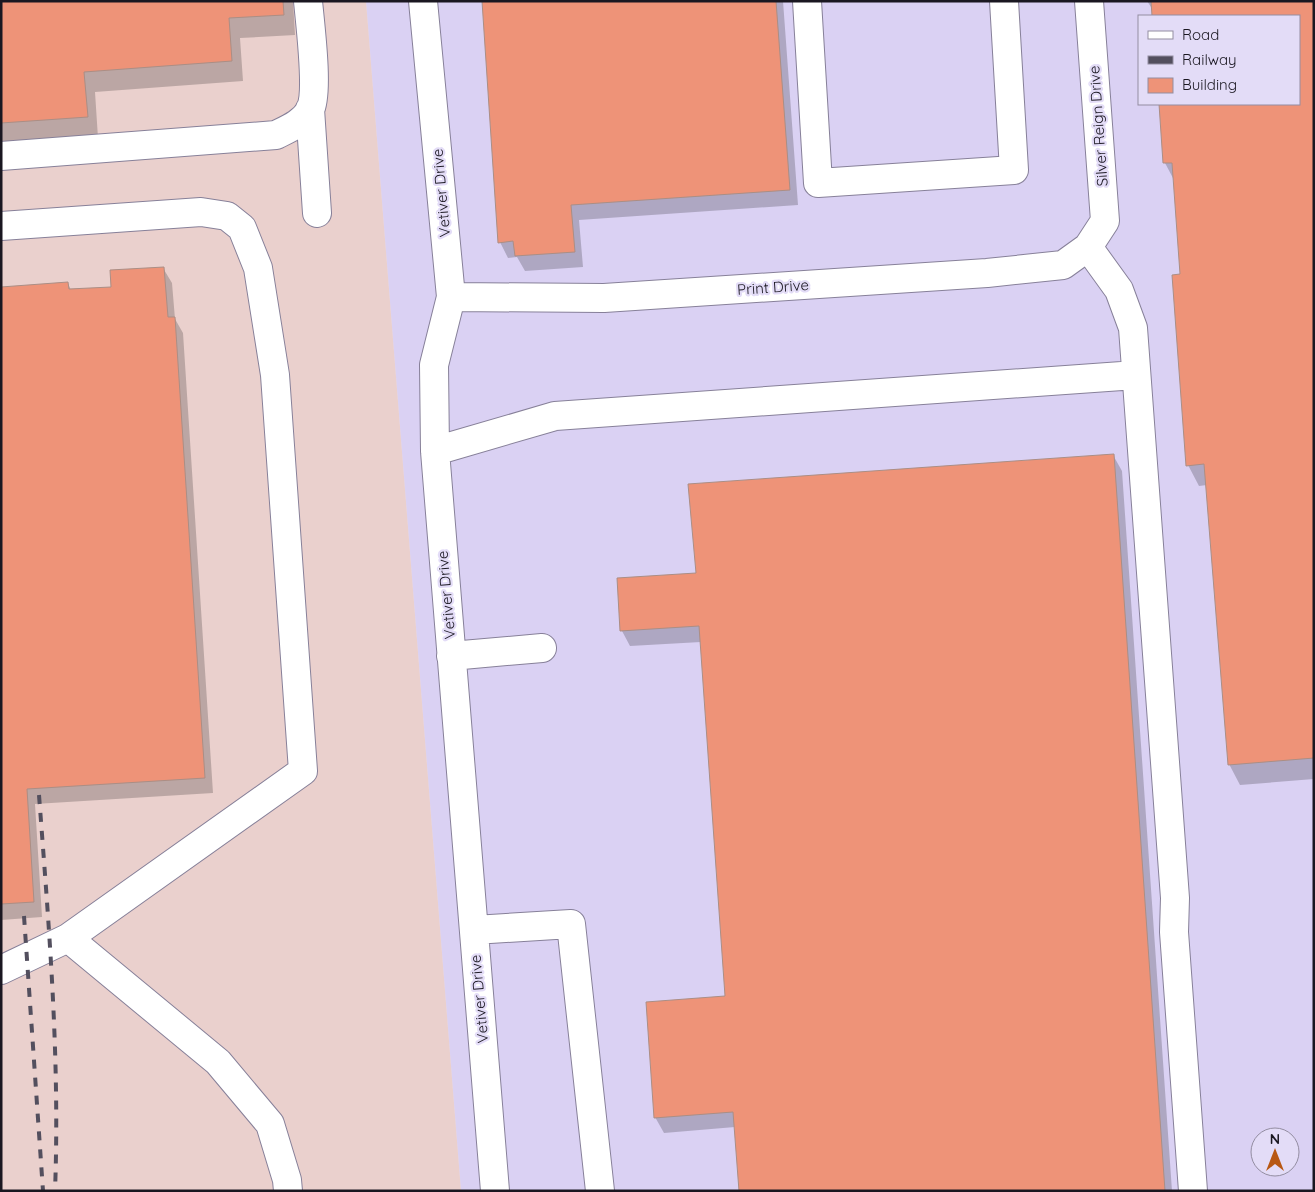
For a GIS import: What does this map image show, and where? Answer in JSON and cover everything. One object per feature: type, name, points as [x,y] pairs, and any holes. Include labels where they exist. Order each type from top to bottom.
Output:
[{"type":"street","points":[[308,1],[314,87],[310,110],[317,213]]},
{"type":"street","name":"Vetiver Drive","points":[[423,1],[451,297],[434,365],[435,451],[495,1191]]},
{"type":"street","points":[[807,1],[818,183],[1014,170],[1004,1]]},
{"type":"street","name":"Silver Reign Drive","points":[[1088,247],[1105,221],[1089,1]]},
{"type":"street","points":[[1,156],[276,135],[294,126],[310,110]]},
{"type":"street","points":[[1,226],[201,212],[227,216],[242,228],[258,268],[275,376],[303,771],[68,938],[1,970]]},
{"type":"street","points":[[1088,247],[1119,290],[1133,328],[1175,888],[1174,932],[1193,1191]]},
{"type":"street","name":"Print Drive","points":[[451,297],[604,298],[987,273],[1063,265],[1088,247]]},
{"type":"street","points":[[435,451],[555,416],[1136,375]]},
{"type":"street","points":[[451,656],[542,648]]},
{"type":"street","points":[[474,930],[571,924],[600,1191]]},
{"type":"street","points":[[68,938],[218,1062],[270,1124],[287,1180],[288,1191]]},
{"type":"shaded area","points":[[1,1],[366,1],[461,1191],[1,1191]]},
{"type":"shaded area","points":[[366,1],[1314,1],[1314,1191],[461,1191]]},
{"type":"building","points":[[1,1],[283,1],[284,15],[229,18],[232,61],[84,72],[88,117],[1,123]]},
{"type":"building","points":[[482,1],[776,1],[790,190],[571,205],[575,252],[515,256],[513,241],[498,243]]},
{"type":"building","points":[[1151,1],[1314,1],[1314,758],[1228,765],[1204,464],[1186,466],[1172,275],[1180,274],[1172,163],[1163,163],[1159,105],[1300,105],[1300,15],[1152,15]]},
{"type":"building","points":[[164,267],[168,317],[175,317],[205,778],[27,789],[34,902],[1,904],[1,287],[68,282],[69,289],[111,287],[110,270]]},
{"type":"building","points":[[1114,454],[1165,1191],[739,1191],[733,1112],[654,1118],[646,1002],[725,996],[699,626],[620,631],[617,578],[696,573],[688,484]]},
{"type":"railway","points":[[39,795],[55,1042],[55,1191]]},
{"type":"railway","points":[[24,916],[43,1191]]}]
